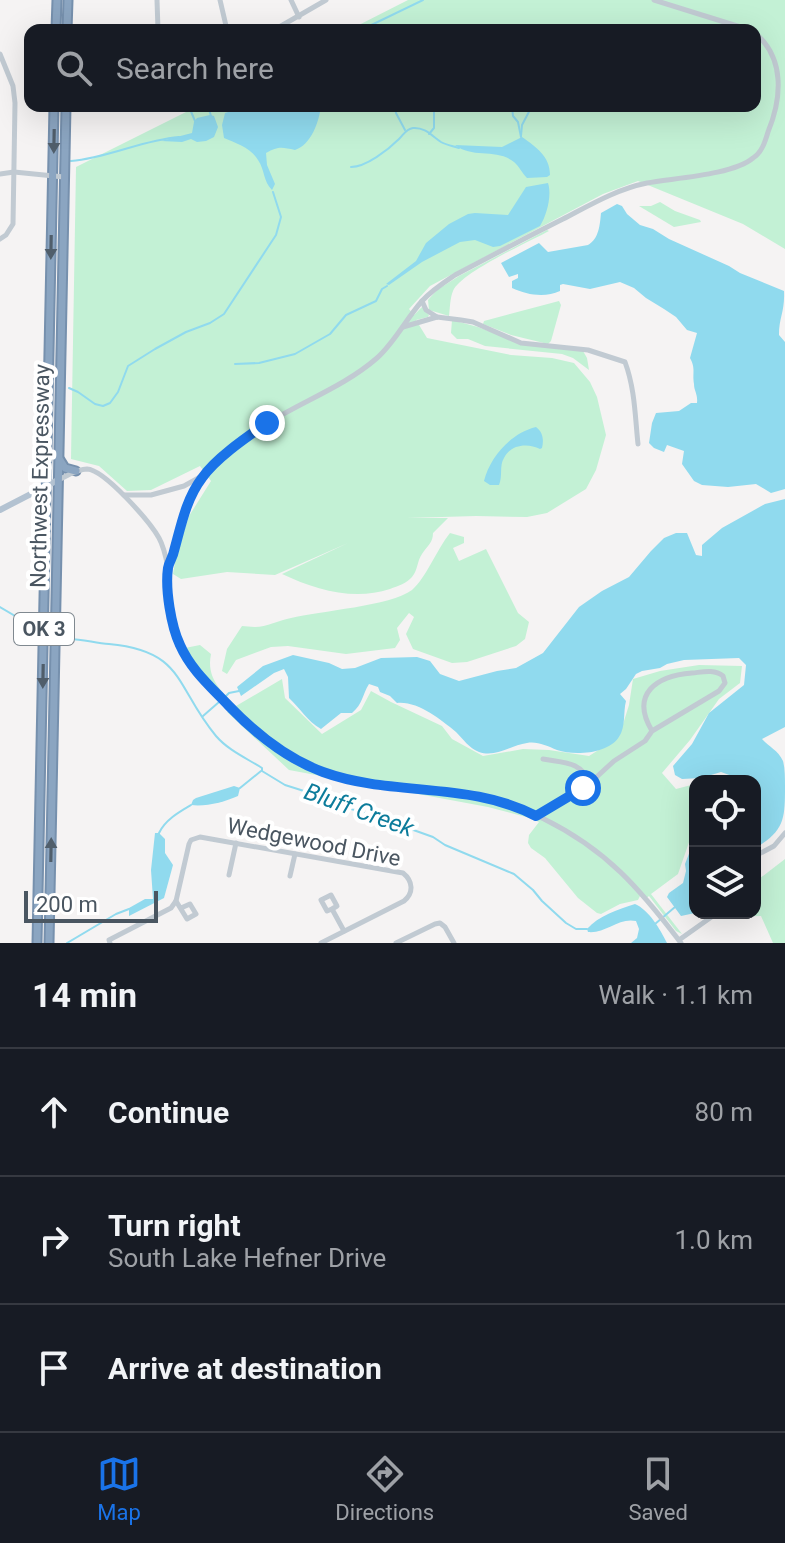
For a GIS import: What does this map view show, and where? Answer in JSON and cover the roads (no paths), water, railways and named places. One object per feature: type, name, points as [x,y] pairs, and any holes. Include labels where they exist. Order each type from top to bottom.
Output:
[{"type":"highway","points":[[56,24],[57,0]]},
{"type":"highway","points":[[67,24],[68,0]]},
{"type":"highway","name":"Northwest Expressway","points":[[37,943],[54,112]]},
{"type":"highway","name":"Northwest Expressway","points":[[49,943],[66,112]]},
{"type":"highway","points":[[50,318],[61,318]]},
{"type":"highway","points":[[59,458],[65,468],[76,471]]},
{"type":"main road","points":[[0,510],[58,480]]},
{"type":"street","points":[[157,0],[158,24]]},
{"type":"street","points":[[220,0],[226,24]]},
{"type":"street","points":[[291,0],[299,17]]},
{"type":"street","points":[[286,24],[326,0]]},
{"type":"street","points":[[654,0],[731,24]]},
{"type":"street","points":[[123,495],[151,495],[184,486],[203,475],[267,423],[356,373],[377,357],[422,301],[455,275],[614,194],[642,184],[731,168],[753,158],[762,148],[771,127],[781,90],[775,58],[761,38]]},
{"type":"street","points":[[0,54],[14,95],[13,224],[0,239]]},
{"type":"street","points":[[0,174],[14,172],[64,177]]},
{"type":"street","points":[[422,301],[426,310],[437,317]]},
{"type":"street","points":[[402,327],[437,317],[473,322],[521,343],[588,350],[625,362],[635,397],[638,444]]},
{"type":"street","points":[[58,480],[76,471],[96,471],[123,495],[154,530],[168,569],[170,615],[181,646],[195,669],[219,696],[292,758],[320,771],[360,783],[494,799],[521,808],[574,835],[609,860],[646,898],[680,941],[709,919]]},
{"type":"street","points":[[168,569],[182,520],[203,475]]},
{"type":"street","points":[[536,816],[590,783],[614,761],[645,741],[652,731],[719,691],[724,687],[723,676],[716,671],[676,674],[656,683],[646,695],[643,708],[652,731]]},
{"type":"street","points":[[543,759],[578,766],[586,773],[590,783]]},
{"type":"street","points":[[761,853],[774,846],[785,833]]},
{"type":"street","name":"Wedgewood Drive","points":[[176,901],[186,851],[191,840],[200,837],[403,873],[409,878],[410,897],[321,943]]},
{"type":"street","points":[[229,875],[236,843]]},
{"type":"street","points":[[290,876],[295,854]]},
{"type":"street","points":[[110,943],[109,940],[171,908],[176,901],[181,908]]},
{"type":"street","points":[[332,909],[344,931]]},
{"type":"street","points":[[396,943],[440,923],[454,943]]},
{"type":"water","points":[[320,112],[310,138],[301,147],[295,150],[274,149],[266,153],[275,184],[272,190],[255,156],[243,146],[224,138],[222,125],[225,113]]},
{"type":"water","points":[[214,116],[218,127],[214,137],[197,142],[191,139],[161,141],[192,133],[197,118]]},
{"type":"water","points":[[522,137],[545,157],[550,175],[527,178],[507,158],[469,152],[455,145],[502,147]]},
{"type":"water","points":[[548,183],[548,205],[540,226],[500,246],[493,247],[475,240],[460,242],[386,284],[416,261],[426,243],[449,224],[468,214],[508,215],[526,187]]},
{"type":"water","points":[[617,204],[640,225],[784,291],[779,335],[785,342],[785,489],[771,493],[756,484],[728,487],[702,485],[694,481],[682,464],[684,451],[667,445],[664,452],[649,443],[656,413],[679,411],[691,403],[697,403],[690,358],[697,333],[687,330],[676,317],[620,282],[590,289],[563,284],[560,291],[542,295],[512,288],[512,281],[518,278],[518,274],[509,277],[501,263],[539,243],[548,252],[588,245],[597,235],[601,213]]},
{"type":"water","points":[[536,427],[542,436],[542,448],[515,447],[503,461],[499,485],[484,481],[491,463],[503,447],[518,435]]},
{"type":"water","points":[[785,499],[785,727],[762,739],[783,761],[785,807],[778,829],[761,844],[761,775],[721,772],[689,775],[689,779],[682,779],[675,775],[673,766],[692,744],[709,713],[744,685],[746,665],[739,658],[684,660],[636,674],[620,694],[626,701],[619,737],[607,747],[581,753],[531,743],[497,752],[479,752],[428,712],[413,705],[397,703],[380,692],[378,687],[369,684],[356,710],[341,713],[321,729],[289,698],[288,677],[284,669],[241,696],[237,687],[263,666],[293,655],[342,669],[355,668],[381,658],[417,657],[430,661],[440,674],[459,681],[516,668],[543,653],[579,607],[629,577],[664,538],[687,533],[696,555],[702,556],[702,545],[722,528],[765,504]]},
{"type":"water","points":[[234,786],[240,788],[238,796],[215,804],[191,805],[196,798]]},
{"type":"water","points":[[155,833],[165,839],[165,853],[173,865],[164,898],[129,916],[129,908],[145,899],[153,899],[151,870]]},
{"type":"water","points":[[689,854],[689,914],[681,916],[667,897],[683,883]]},
{"type":"water","points":[[635,904],[649,915],[667,943],[631,943],[637,938],[639,929],[636,921],[630,920],[588,932],[592,924],[603,917]]},
{"type":"waterway","points":[[373,24],[423,0]]},
{"type":"waterway","points":[[191,112],[195,121]]},
{"type":"waterway","points":[[210,112],[211,116]]},
{"type":"waterway","points":[[396,112],[405,130]]},
{"type":"waterway","points":[[429,134],[434,128],[434,112]]},
{"type":"waterway","points":[[513,112],[521,137]]},
{"type":"waterway","points":[[521,136],[522,125],[529,112]]},
{"type":"waterway","points":[[351,167],[376,157],[413,128],[425,130],[443,143],[459,148]]},
{"type":"waterway","points":[[71,161],[179,137]]},
{"type":"waterway","points":[[69,388],[95,404],[103,406],[110,403],[128,366],[224,314],[276,235],[281,217],[273,192]]},
{"type":"waterway","points":[[235,364],[259,363],[295,354],[330,334],[346,315],[376,301],[387,286]]},
{"type":"waterway","name":"Bluff Creek","points":[[0,607],[27,623],[30,636],[38,638]]},
{"type":"waterway","name":"Bluff Creek","points":[[66,639],[134,648],[152,654],[176,674],[216,736],[262,771],[285,785],[433,837],[514,874],[566,923],[576,929],[587,929]]},
{"type":"waterway","points":[[224,698],[229,693],[239,691]]},
{"type":"waterway","points":[[203,716],[219,702]]},
{"type":"waterway","points":[[240,788],[261,771]]},
{"type":"waterway","points":[[159,833],[169,820],[191,805]]},
{"type":"waterway","name":"Bluff Creek","points":[[655,924],[675,907]]},
{"type":"waterway","points":[[67,943],[129,909]]}]
